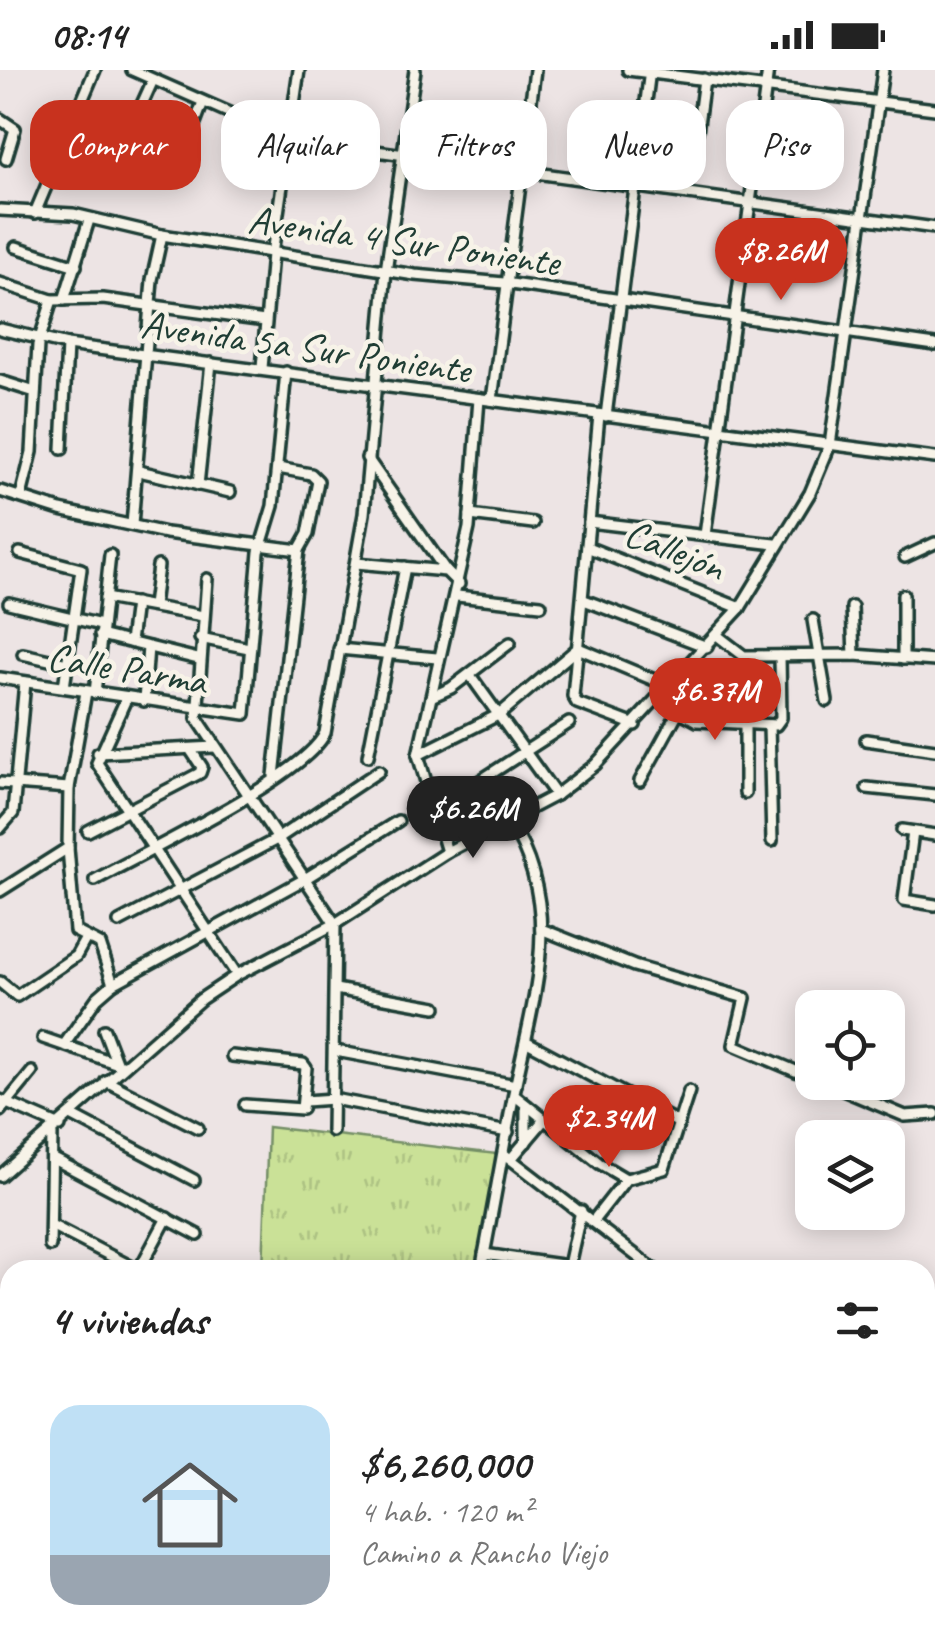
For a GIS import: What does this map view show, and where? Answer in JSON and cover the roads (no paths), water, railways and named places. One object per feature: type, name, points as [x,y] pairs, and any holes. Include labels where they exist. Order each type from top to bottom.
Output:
[{"type":"street","points":[[34,213],[96,70]]},
{"type":"street","points":[[132,70],[221,110]]},
{"type":"street","points":[[295,100],[299,70]]},
{"type":"street","points":[[410,100],[415,70]]},
{"type":"street","points":[[531,100],[535,70]]},
{"type":"street","points":[[628,70],[935,109]]},
{"type":"street","points":[[706,535],[768,70]]},
{"type":"street","points":[[0,1176],[56,1130],[120,1065],[237,974],[335,924],[448,852],[556,795],[635,725],[718,636],[740,608],[775,544],[810,494],[830,444],[883,70]]},
{"type":"street","points":[[646,100],[650,71]]},
{"type":"street","points":[[144,100],[153,80]]},
{"type":"street","points":[[701,100],[704,80]]},
{"type":"street","points":[[0,119],[14,129],[6,159]]},
{"type":"street","points":[[95,880],[250,797],[321,743],[356,562],[400,169]]},
{"type":"street","points":[[262,368],[281,190]]},
{"type":"street","points":[[492,400],[518,190]]},
{"type":"street","points":[[634,190],[622,300],[589,522],[574,700],[635,725]]},
{"type":"street","points":[[656,190],[935,228]]},
{"type":"street","name":"Avenida 4 Sur Poniente","points":[[0,210],[89,220],[386,271],[504,283],[935,345]]},
{"type":"street","points":[[64,300],[89,220]]},
{"type":"street","points":[[132,525],[149,306],[162,235]]},
{"type":"street","points":[[16,247],[76,266]]},
{"type":"street","points":[[0,283],[52,300],[102,300],[266,321]]},
{"type":"street","points":[[21,496],[32,452],[40,340],[52,300]]},
{"type":"street","name":"Avenida 5a Sur Poniente","points":[[0,329],[67,345],[935,458]]},
{"type":"street","points":[[62,449],[67,345]]},
{"type":"street","points":[[198,484],[211,364]]},
{"type":"street","points":[[200,638],[249,648],[262,544],[274,506],[286,372]]},
{"type":"street","points":[[0,381],[36,392]]},
{"type":"street","points":[[448,852],[429,802],[418,755],[438,658],[457,596],[470,515],[479,399]]},
{"type":"street","points":[[366,456],[459,584]]},
{"type":"street","points":[[274,776],[299,550],[308,534],[316,476],[278,468]]},
{"type":"street","points":[[139,472],[230,492]]},
{"type":"street","points":[[0,491],[60,510],[132,525],[222,542],[299,550]]},
{"type":"street","points":[[470,515],[534,524]]},
{"type":"street","points":[[589,522],[775,544]]},
{"type":"street","points":[[905,557],[935,544]]},
{"type":"street","name":"Callejón","points":[[587,547],[740,608]]},
{"type":"street","points":[[20,553],[79,565],[81,574],[71,618],[64,687]]},
{"type":"street","points":[[110,555],[101,630],[69,788],[68,848],[75,931],[100,944],[113,984]]},
{"type":"street","points":[[356,562],[446,571]]},
{"type":"street","points":[[153,606],[158,566]]},
{"type":"street","points":[[368,756],[405,567]]},
{"type":"street","points":[[207,579],[194,710],[335,924],[332,1132]]},
{"type":"street","points":[[903,595],[903,659]]},
{"type":"street","points":[[457,596],[541,605]]},
{"type":"street","points":[[104,598],[204,616]]},
{"type":"street","points":[[584,600],[707,647]]},
{"type":"street","points":[[130,642],[135,603]]},
{"type":"street","points":[[9,604],[71,618],[130,642],[198,659]]},
{"type":"street","points":[[852,607],[854,655]]},
{"type":"street","points":[[813,620],[827,700]]},
{"type":"street","points":[[718,636],[744,656],[854,655],[935,661]]},
{"type":"street","points":[[431,698],[470,675],[510,643]]},
{"type":"street","points":[[144,701],[148,647]]},
{"type":"street","name":"Calle Parma","points":[[0,678],[194,710],[245,714],[249,648]]},
{"type":"street","points":[[578,648],[670,686]]},
{"type":"street","points":[[418,755],[500,714],[578,648]]},
{"type":"street","points":[[339,649],[438,658]]},
{"type":"street","points":[[23,654],[67,664]]},
{"type":"street","points":[[658,700],[697,721],[745,726],[780,724],[780,656]]},
{"type":"street","points":[[470,675],[556,795]]},
{"type":"street","points":[[0,828],[13,812],[26,682]]},
{"type":"street","points":[[126,698],[98,753],[97,763],[237,974]]},
{"type":"street","points":[[640,780],[678,712]]},
{"type":"street","points":[[429,802],[474,784],[528,753],[569,723]]},
{"type":"street","points":[[745,726],[745,792]]},
{"type":"street","points":[[769,726],[772,841]]},
{"type":"street","points":[[866,740],[935,750]]},
{"type":"street","points":[[98,753],[215,747]]},
{"type":"street","points":[[88,832],[200,773],[202,768],[190,749]]},
{"type":"street","points":[[119,922],[277,839],[378,771]]},
{"type":"street","points":[[0,783],[69,788]]},
{"type":"street","points":[[866,788],[935,795]]},
{"type":"street","points":[[64,1045],[97,998],[113,984],[303,880],[398,821]]},
{"type":"street","points":[[483,1260],[507,1156],[515,1090],[529,1043],[541,929],[530,854],[509,821]]},
{"type":"street","points":[[935,836],[908,831],[904,900],[935,905]]},
{"type":"street","points":[[0,890],[68,848]]},
{"type":"street","points":[[541,929],[634,966],[745,998],[734,1045],[795,1071]]},
{"type":"street","points":[[0,982],[17,996],[76,956],[86,938]]},
{"type":"street","points":[[335,989],[436,1007]]},
{"type":"street","points":[[104,1030],[120,1065]]},
{"type":"street","points":[[43,1038],[120,1065]]},
{"type":"street","points":[[529,1043],[679,1123]]},
{"type":"street","points":[[336,1052],[515,1090],[544,1120],[626,1179]]},
{"type":"street","points":[[232,1056],[303,1064],[305,1101]]},
{"type":"street","points":[[0,1111],[32,1072]]},
{"type":"street","points":[[106,1081],[198,1128]]},
{"type":"street","points":[[593,1221],[626,1179],[664,1169],[690,1091]]},
{"type":"street","points":[[245,1105],[297,1110],[305,1101],[334,1099],[508,1132]]},
{"type":"street","points":[[866,1100],[904,1116],[935,1114]]},
{"type":"street","points":[[5,1101],[56,1130]]},
{"type":"street","points":[[526,1105],[526,1142]]},
{"type":"street","points":[[71,1116],[194,1180]]},
{"type":"street","points":[[507,1156],[526,1142],[544,1120]]},
{"type":"street","points":[[50,1246],[56,1130]]},
{"type":"street","points":[[507,1156],[642,1260]]},
{"type":"street","points":[[54,1159],[198,1235]]},
{"type":"street","points":[[570,1260],[581,1211]]},
{"type":"street","points":[[143,1260],[167,1218]]},
{"type":"street","points":[[51,1225],[118,1260]]},
{"type":"street","points":[[484,1254],[520,1260]]}]
